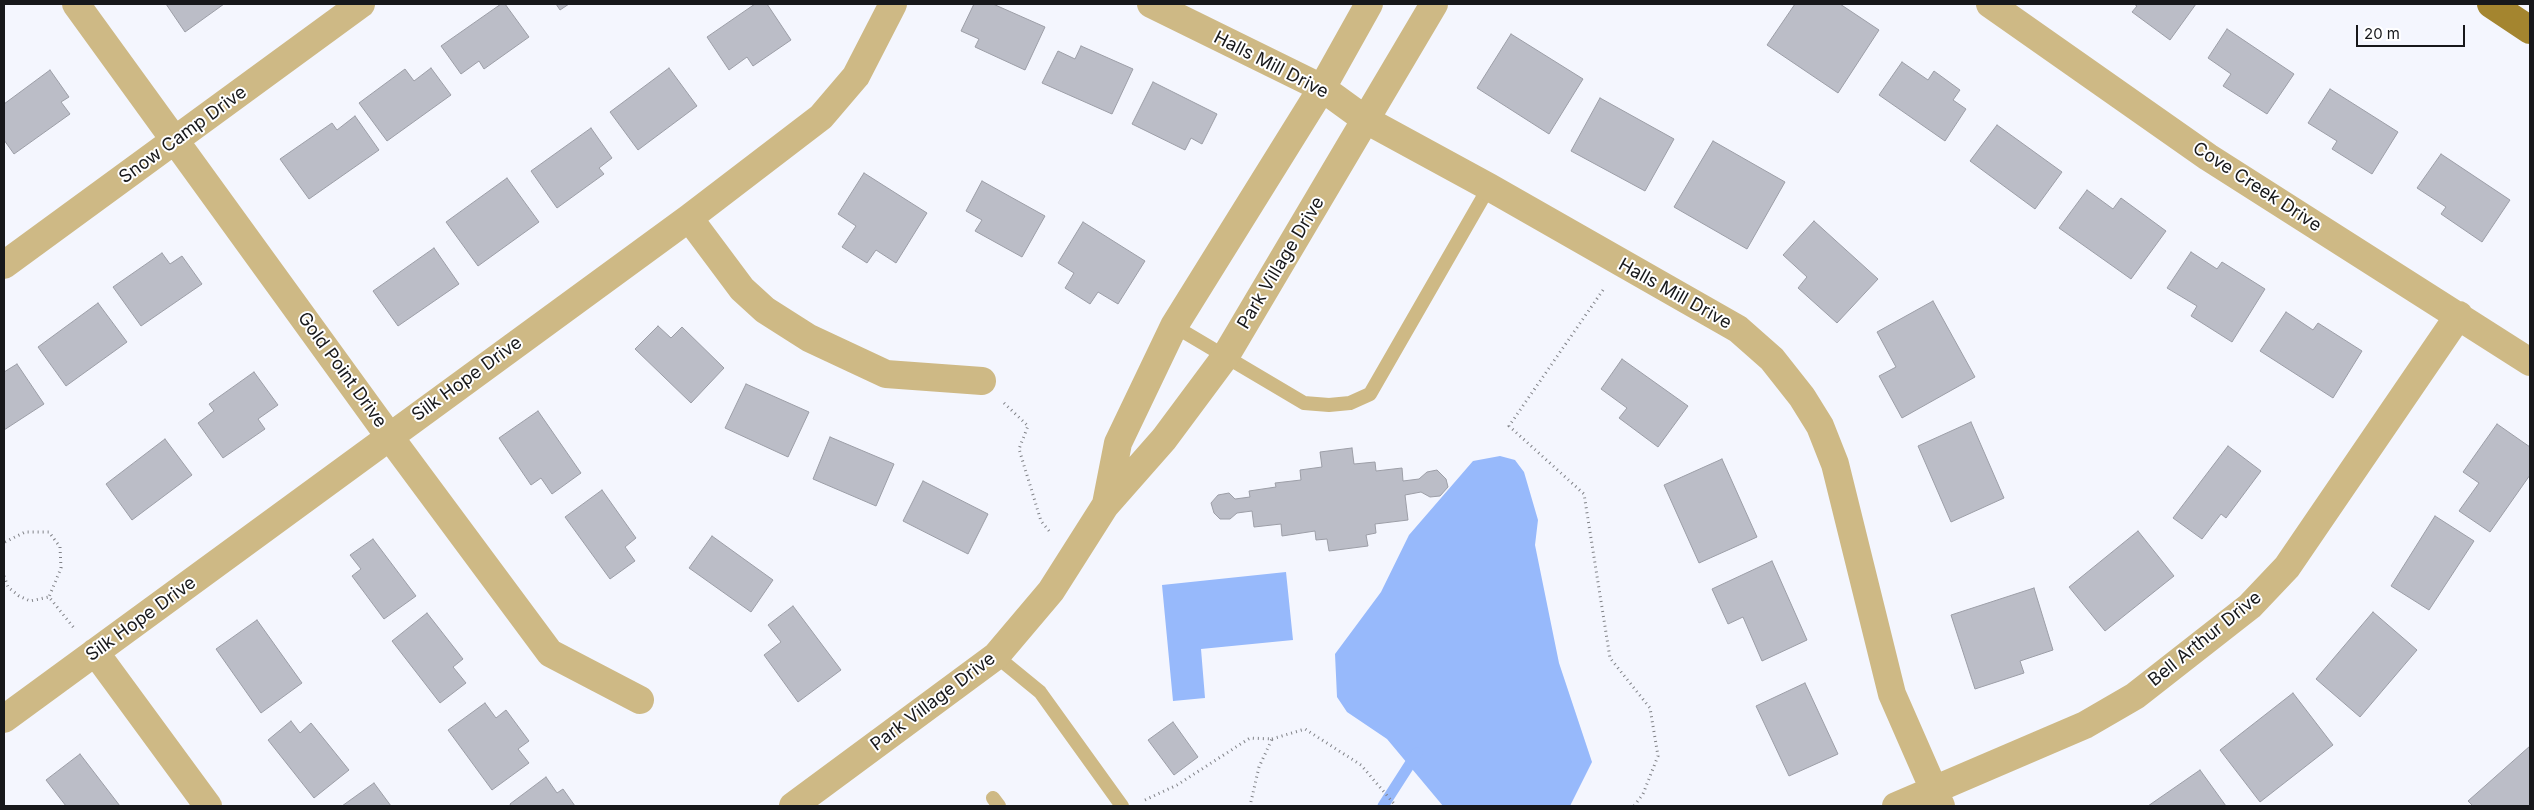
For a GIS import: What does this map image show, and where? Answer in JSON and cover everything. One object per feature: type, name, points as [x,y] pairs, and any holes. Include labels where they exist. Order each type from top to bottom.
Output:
[{"type":"main road","points":[[2491,4],[2530,30]]},
{"type":"street","name":"Gold Point Drive","points":[[76,4],[389,436],[550,653],[640,700]]},
{"type":"street","name":"Snow Camp Drive","points":[[4,265],[361,4]]},
{"type":"street","name":"Silk Hope Drive","points":[[4,719],[689,218],[821,117],[856,76],[893,4]]},
{"type":"street","name":"Halls Mill Drive","points":[[1151,4],[1322,88],[1366,120],[1489,187],[1738,330],[1772,359],[1802,397],[1820,426],[1835,464],[1892,694],[1938,798]]},
{"type":"street","name":"Park Village Drive","points":[[1105,506],[1118,442],[1174,326],[1322,88],[1370,4]]},
{"type":"street","name":"Park Village Drive","points":[[793,806],[996,656],[1051,591],[1105,506],[1164,439],[1225,358],[1434,4]]},
{"type":"street","name":"Cove Creek Drive","points":[[1990,4],[2208,157],[2459,315],[2530,362]]},
{"type":"street","points":[[689,218],[742,289],[765,310],[810,338],[886,374],[982,381]]},
{"type":"street","name":"Bell Arthur Drive","points":[[1896,806],[1938,798],[2085,725],[2135,696],[2250,606],[2287,567],[2459,315]]},
{"type":"street","points":[[95,652],[208,806]]},
{"type":"lane","points":[[1174,326],[1225,358],[1304,403],[1329,405],[1350,403],[1370,394],[1489,187]]},
{"type":"lane","points":[[996,656],[1040,692],[1122,806]]},
{"type":"path","points":[[1621,264],[1508,426],[1584,494],[1610,658],[1650,708],[1658,756],[1643,794],[1634,806]]},
{"type":"path","points":[[982,381],[1028,426],[1019,450],[1041,521],[1054,538],[1078,548]]},
{"type":"path","points":[[4,542],[25,532],[49,532],[60,547],[61,568],[49,597]]},
{"type":"path","points":[[4,576],[8,587],[19,596],[30,601],[49,597]]},
{"type":"path","points":[[49,597],[95,652]]},
{"type":"path","points":[[1139,803],[1177,785],[1250,738],[1272,739],[1305,729],[1361,765],[1396,806]]},
{"type":"path","points":[[1250,806],[1259,767],[1272,739]]},
{"type":"water","points":[[1500,456],[1515,460],[1524,472],[1538,520],[1535,545],[1559,663],[1592,762],[1570,806],[1443,806],[1387,739],[1347,712],[1337,697],[1335,654],[1381,592],[1409,535],[1473,461]]},
{"type":"water","points":[[1286,572],[1293,640],[1201,649],[1205,698],[1173,701],[1162,585]]},
{"type":"building","points":[[166,4],[224,4],[185,32]]},
{"type":"building","points":[[501,4],[505,4],[529,37],[484,69],[479,61],[461,74],[441,46]]},
{"type":"building","points":[[556,4],[569,4],[560,10]]},
{"type":"building","points":[[755,4],[767,4],[791,40],[753,66],[747,57],[729,70],[707,37]]},
{"type":"building","points":[[974,4],[993,4],[1045,27],[1025,70],[975,47],[979,39],[961,31]]},
{"type":"building","points":[[1795,4],[1840,4],[1879,30],[1838,93],[1767,45]]},
{"type":"building","points":[[2134,4],[2196,4],[2170,40],[2132,12],[2137,6]]},
{"type":"building","points":[[2227,29],[2294,74],[2267,114],[2223,86],[2231,74],[2208,58]]},
{"type":"building","points":[[1511,34],[1583,79],[1549,134],[1477,88]]},
{"type":"building","points":[[1081,46],[1133,69],[1112,114],[1042,83],[1058,51],[1075,59]]},
{"type":"building","points":[[1902,62],[1928,80],[1934,71],[1960,90],[1953,100],[1966,109],[1945,141],[1879,95]]},
{"type":"building","points":[[431,68],[451,95],[387,141],[359,103],[405,69],[414,81]]},
{"type":"building","points":[[669,68],[697,106],[638,150],[610,112]]},
{"type":"building","points":[[50,70],[69,97],[61,102],[70,114],[14,154],[4,140],[4,104]]},
{"type":"building","points":[[1153,82],[1217,114],[1202,144],[1191,138],[1185,150],[1132,124]]},
{"type":"building","points":[[2330,89],[2398,132],[2372,174],[2332,149],[2337,141],[2308,123]]},
{"type":"building","points":[[1600,98],[1674,139],[1645,191],[1571,151]]},
{"type":"building","points":[[355,116],[379,150],[309,199],[280,159],[332,123],[337,130]]},
{"type":"building","points":[[1997,125],[2062,172],[2035,209],[1970,161]]},
{"type":"building","points":[[591,128],[612,158],[599,168],[604,174],[557,208],[531,171]]},
{"type":"building","points":[[1713,141],[1785,182],[1747,249],[1674,207]]},
{"type":"building","points":[[2441,154],[2510,200],[2482,242],[2441,214],[2446,207],[2417,188]]},
{"type":"building","points":[[864,173],[927,213],[896,263],[876,250],[867,263],[842,247],[856,226],[838,214]]},
{"type":"building","points":[[507,178],[539,222],[478,266],[446,222]]},
{"type":"building","points":[[982,181],[1045,216],[1022,257],[975,231],[982,220],[966,211]]},
{"type":"building","points":[[2087,190],[2113,209],[2121,198],[2166,231],[2131,279],[2059,228]]},
{"type":"building","points":[[1814,221],[1878,279],[1837,323],[1798,288],[1807,277],[1783,255]]},
{"type":"building","points":[[1083,222],[1145,261],[1118,304],[1098,292],[1090,304],[1065,288],[1074,273],[1058,263]]},
{"type":"building","points":[[434,248],[459,284],[398,326],[373,291]]},
{"type":"building","points":[[2191,252],[2217,269],[2222,262],[2265,289],[2232,342],[2191,316],[2197,306],[2167,288]]},
{"type":"building","points":[[162,253],[170,264],[182,256],[202,284],[141,326],[113,287]]},
{"type":"building","points":[[1933,301],[1975,377],[1902,418],[1879,376],[1896,367],[1877,332]]},
{"type":"building","points":[[98,303],[127,342],[66,386],[38,347]]},
{"type":"building","points":[[2286,312],[2313,330],[2318,323],[2362,351],[2333,398],[2260,351]]},
{"type":"building","points":[[658,326],[671,338],[682,327],[724,368],[691,403],[635,349]]},
{"type":"building","points":[[1622,359],[1688,406],[1658,447],[1619,418],[1627,408],[1601,389]]},
{"type":"building","points":[[17,364],[44,404],[4,430],[4,372]]},
{"type":"building","points":[[254,372],[278,405],[258,419],[265,429],[223,458],[198,423],[214,411],[209,404]]},
{"type":"building","points":[[746,384],[809,412],[788,457],[725,428]]},
{"type":"building","points":[[538,411],[581,473],[552,494],[541,478],[531,485],[499,438]]},
{"type":"building","points":[[1971,422],[2004,498],[1951,522],[1918,446]]},
{"type":"building","points":[[2497,424],[2530,447],[2530,475],[2490,532],[2459,511],[2479,483],[2463,472]]},
{"type":"building","points":[[830,437],[894,464],[876,506],[813,479]]},
{"type":"building","points":[[165,439],[192,475],[132,520],[106,484]]},
{"type":"building","points":[[2228,446],[2261,471],[2226,518],[2221,514],[2202,539],[2173,518]]},
{"type":"building","points":[[1352,448],[1354,464],[1375,462],[1376,471],[1402,468],[1403,481],[1419,479],[1427,472],[1437,470],[1446,479],[1448,487],[1440,496],[1430,497],[1421,492],[1405,495],[1408,520],[1375,524],[1376,533],[1366,535],[1368,546],[1329,551],[1327,539],[1316,540],[1315,531],[1282,536],[1281,524],[1254,527],[1252,511],[1237,513],[1230,519],[1220,519],[1214,513],[1211,503],[1218,495],[1229,493],[1235,499],[1250,497],[1249,491],[1276,487],[1275,483],[1301,480],[1300,470],[1322,467],[1320,452]]},
{"type":"building","points":[[1722,459],[1757,537],[1699,563],[1664,485]]},
{"type":"building","points":[[923,481],[988,514],[968,554],[903,521]]},
{"type":"building","points":[[602,490],[636,538],[625,547],[635,561],[610,579],[565,517]]},
{"type":"building","points":[[2435,516],[2474,541],[2429,610],[2391,586]]},
{"type":"building","points":[[2138,531],[2174,576],[2105,631],[2069,587]]},
{"type":"building","points":[[712,536],[773,580],[751,612],[689,568]]},
{"type":"building","points":[[373,539],[416,596],[384,619],[352,576],[361,569],[350,555]]},
{"type":"building","points":[[1772,561],[1807,640],[1762,661],[1743,617],[1728,624],[1712,589]]},
{"type":"building","points":[[2034,588],[2053,650],[2020,661],[2024,673],[1975,689],[1951,615]]},
{"type":"building","points":[[793,606],[841,670],[798,702],[764,655],[781,642],[768,625]]},
{"type":"building","points":[[2373,612],[2417,650],[2360,717],[2316,679]]},
{"type":"building","points":[[427,613],[463,659],[453,667],[466,683],[440,703],[392,641]]},
{"type":"building","points":[[257,620],[302,683],[261,713],[216,649]]},
{"type":"building","points":[[1805,683],[1838,754],[1789,776],[1756,706]]},
{"type":"building","points":[[2293,693],[2333,745],[2260,802],[2220,750]]},
{"type":"building","points":[[485,703],[496,718],[506,710],[529,741],[518,749],[529,763],[492,790],[448,730]]},
{"type":"building","points":[[291,721],[300,733],[311,723],[349,770],[314,798],[268,740]]},
{"type":"building","points":[[1173,722],[1198,757],[1174,775],[1148,740]]},
{"type":"building","points":[[2530,746],[2530,806],[2473,806],[2468,801]]},
{"type":"building","points":[[80,754],[120,806],[66,806],[46,780]]},
{"type":"building","points":[[2200,770],[2226,806],[2148,806]]},
{"type":"building","points":[[546,777],[557,793],[563,789],[575,806],[511,806],[510,804]]},
{"type":"building","points":[[374,783],[391,806],[342,806]]},
{"type":"waterway","points":[[1383,806],[1417,753]]}]
